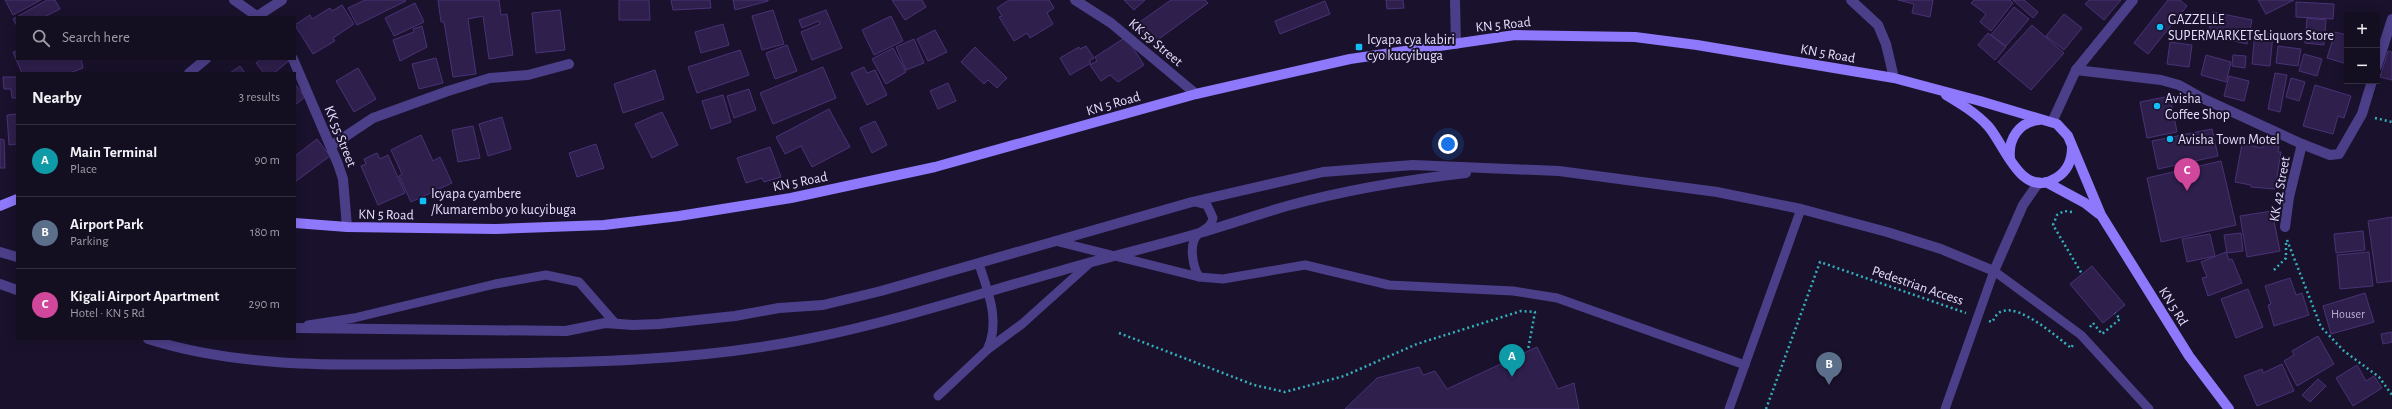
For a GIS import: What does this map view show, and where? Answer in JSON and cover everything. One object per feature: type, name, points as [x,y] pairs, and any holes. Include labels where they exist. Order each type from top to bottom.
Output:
[{"type":"main road","name":"KN 5 Road","points":[[296,223],[347,227],[496,229],[604,225],[679,216],[791,198],[935,167],[1196,94],[1350,59],[1515,35],[1635,37],[1697,45],[1894,78],[1938,89]]},
{"type":"main road","name":"KN 5 Rd","points":[[1938,89],[2052,122],[2066,132],[2101,215],[2189,356],[2229,409]]},
{"type":"main road","name":"KN 5 Rd","points":[[1938,89],[1969,110],[1988,126],[2019,174],[2029,180],[2042,182],[2085,202],[2101,215]]},
{"type":"main road","name":"KN 5 Rd","points":[[2010,158],[2010,145],[2020,127],[2030,122],[2041,120]]},
{"type":"main road","points":[[2042,182],[2061,175],[2068,167],[2072,157],[2072,146]]},
{"type":"main road","points":[[0,198],[16,199]]},
{"type":"main road","points":[[0,206],[16,199]]},
{"type":"street","points":[[234,0],[256,16]]},
{"type":"street","points":[[258,16],[282,0]]},
{"type":"street","name":"KK 59 Street","points":[[1075,0],[1111,23],[1196,94]]},
{"type":"street","points":[[1455,0],[1456,44]]},
{"type":"street","points":[[1851,0],[1878,26],[1886,44],[1894,78]]},
{"type":"street","points":[[2052,122],[2076,70],[2133,0]]},
{"type":"street","points":[[2380,56],[2392,18]]},
{"type":"street","points":[[190,72],[205,60]]},
{"type":"street","name":"KK 55 Street","points":[[293,60],[343,179],[347,227]]},
{"type":"street","points":[[330,146],[373,118],[448,91],[490,78],[528,75],[569,64]]},
{"type":"street","name":"KK 42 Street","points":[[2076,70],[2161,80],[2180,85],[2204,99],[2302,144],[2289,197],[2285,227]]},
{"type":"street","points":[[2302,144],[2335,156],[2342,150],[2362,114],[2371,84]]},
{"type":"street","points":[[296,328],[566,331],[615,323],[633,325],[659,324],[735,316],[780,308],[823,305],[979,264],[1192,202],[1323,172],[1414,165],[1494,170],[1560,171],[1625,178],[1717,192],[1801,209],[1941,249],[1994,271],[2023,205],[2042,182]]},
{"type":"street","points":[[152,340],[214,354],[279,363],[346,365],[613,361],[696,356],[813,338],[892,319],[1091,261],[1200,233],[1287,206],[1343,192],[1412,180],[1494,170]]},
{"type":"street","points":[[0,252],[16,257]]},
{"type":"street","points":[[0,284],[16,290]]},
{"type":"lane","points":[[1192,202],[1207,205],[1212,214],[1212,224],[1200,233],[1193,246],[1194,268],[1199,277]]},
{"type":"lane","points":[[1729,409],[1801,209]]},
{"type":"lane","points":[[1055,241],[1199,277],[1223,279],[1305,266],[1389,285],[1513,291],[1557,298],[1745,364]]},
{"type":"lane","points":[[938,396],[987,350],[1022,324],[1091,261]]},
{"type":"lane","points":[[979,264],[988,291],[994,327],[987,350]]},
{"type":"lane","points":[[1945,409],[1994,271],[2082,335],[2149,409]]},
{"type":"lane","points":[[296,328],[354,318],[495,284],[546,275],[578,282],[615,323]]},
{"type":"path","points":[[2362,114],[2392,122]]},
{"type":"path","points":[[2078,213],[2064,211],[2057,215],[2053,226],[2082,274]]},
{"type":"path","points":[[2274,270],[2286,258],[2285,227]]},
{"type":"path","name":"KK 42 Street","points":[[2285,227],[2288,243],[2321,327],[2344,351],[2379,376],[2392,395]]},
{"type":"path","name":"Pedestrian Access","points":[[1766,409],[1820,262],[1992,322],[2003,310],[2019,313],[2039,324],[2070,348],[2093,323],[2102,334],[2120,319],[2115,313]]},
{"type":"path","points":[[1119,333],[1254,385],[1286,392],[1344,376],[1417,344],[1521,311],[1535,312],[1528,350]]},
{"type":"building","points":[[5,0],[41,0],[13,15]]},
{"type":"building","points":[[47,0],[55,0],[60,9],[46,16],[18,16]]},
{"type":"building","points":[[365,0],[406,1],[357,25],[348,8]]},
{"type":"building","points":[[438,0],[499,0],[501,15],[507,14],[513,55],[489,59],[483,16],[468,19],[476,74],[453,77],[444,22],[441,22]]},
{"type":"building","points":[[619,0],[649,0],[650,20],[619,20]]},
{"type":"building","points":[[671,0],[710,0],[711,8],[673,10]]},
{"type":"building","points":[[733,0],[768,0],[768,1],[735,10]]},
{"type":"building","points":[[892,0],[922,0],[926,7],[905,20]]},
{"type":"building","points":[[1009,0],[1049,0],[1054,8],[1047,13],[1053,24],[1030,38],[1027,33],[1014,41],[999,17],[1002,16],[997,8]]},
{"type":"building","points":[[1124,0],[1145,0],[1134,10]]},
{"type":"building","points":[[1171,0],[1205,0],[1208,3],[1152,44],[1137,24]]},
{"type":"building","points":[[1386,0],[1403,0],[1404,8],[1387,9]]},
{"type":"building","points":[[1898,0],[1933,0],[1930,17],[1912,13],[1914,4]]},
{"type":"building","points":[[1974,0],[2010,0],[2013,3],[1991,31],[1980,22],[1986,14],[1971,3]]},
{"type":"building","points":[[2013,0],[2024,0],[2038,12],[2033,18]]},
{"type":"building","points":[[2089,0],[2121,0],[2104,20],[2085,4]]},
{"type":"building","points":[[2168,0],[2180,0],[2187,6],[2148,54],[2134,43]]},
{"type":"building","points":[[2258,0],[2294,0],[2266,14]]},
{"type":"building","points":[[1325,1],[1330,14],[1280,34],[1275,21]]},
{"type":"building","points":[[2296,2],[2334,4],[2333,19],[2296,17]]},
{"type":"building","points":[[415,3],[424,22],[394,36],[385,18]]},
{"type":"building","points":[[342,5],[354,24],[333,38],[335,41],[313,54],[296,24],[310,15],[312,19],[330,8],[332,11]]},
{"type":"building","points":[[2014,7],[2029,19],[2006,46],[1991,35]]},
{"type":"building","points":[[560,10],[565,50],[536,53],[532,13]]},
{"type":"building","points":[[773,10],[784,44],[762,50],[752,16]]},
{"type":"building","points":[[826,10],[842,48],[812,60],[801,32],[820,24],[819,21],[802,28],[799,20]]},
{"type":"building","points":[[2213,12],[2252,20],[2247,44],[2208,35]]},
{"type":"building","points":[[2064,14],[2082,28],[2064,50],[2046,36]]},
{"type":"building","points":[[891,16],[903,41],[874,55],[862,30]]},
{"type":"building","points":[[16,17],[16,24],[13,19]]},
{"type":"building","points":[[2307,18],[2326,20],[2324,45],[2305,43]]},
{"type":"building","points":[[723,24],[729,45],[701,53],[695,32]]},
{"type":"building","points":[[2032,25],[2064,53],[2031,90],[1998,62]]},
{"type":"building","points":[[422,26],[427,47],[400,61],[393,40],[414,32],[413,29]]},
{"type":"building","points":[[935,30],[947,52],[928,61],[917,39]]},
{"type":"building","points":[[2255,32],[2273,34],[2270,66],[2252,64]]},
{"type":"building","points":[[2335,32],[2344,34],[2344,63],[2327,58]]},
{"type":"building","points":[[1988,33],[2006,47],[1995,60],[1978,45]]},
{"type":"building","points":[[1126,37],[1144,65],[1118,82],[1110,75],[1101,81],[1090,65],[1097,61],[1095,57]]},
{"type":"building","points":[[914,39],[924,63],[906,70],[896,47]]},
{"type":"building","points":[[2170,42],[2192,45],[2189,67],[2167,64]]},
{"type":"building","points":[[787,45],[797,71],[775,79],[766,53]]},
{"type":"building","points":[[1086,46],[1094,58],[1089,61],[1091,63],[1070,75],[1060,58],[1079,47],[1080,49]]},
{"type":"building","points":[[2278,46],[2301,49],[2298,66],[2276,63]]},
{"type":"building","points":[[975,47],[1007,78],[997,88],[988,80],[984,84],[961,62]]},
{"type":"building","points":[[893,48],[906,72],[886,84],[872,59]]},
{"type":"building","points":[[740,50],[749,75],[697,93],[688,67]]},
{"type":"building","points":[[16,51],[16,59],[13,52]]},
{"type":"building","points":[[2388,51],[2392,52],[2392,80],[2380,77]]},
{"type":"building","points":[[2304,54],[2322,59],[2317,76],[2299,71]]},
{"type":"building","points":[[2206,55],[2231,62],[2226,82],[2201,75]]},
{"type":"building","points":[[2233,55],[2246,56],[2245,68],[2232,66]]},
{"type":"building","points":[[436,58],[443,83],[419,89],[412,64]]},
{"type":"building","points":[[16,60],[81,60],[83,68],[73,72],[22,72]]},
{"type":"building","points":[[260,60],[290,60],[275,72],[263,72],[256,63]]},
{"type":"building","points":[[240,66],[244,72],[231,72]]},
{"type":"building","points":[[823,67],[836,98],[773,124],[760,93]]},
{"type":"building","points":[[864,67],[867,73],[875,70],[887,95],[867,105],[851,73]]},
{"type":"building","points":[[358,68],[376,99],[354,112],[336,81]]},
{"type":"building","points":[[655,70],[664,99],[623,113],[614,84]]},
{"type":"building","points":[[2275,73],[2287,75],[2280,112],[2268,109]]},
{"type":"building","points":[[2229,76],[2249,81],[2244,101],[2224,96]]},
{"type":"building","points":[[3,77],[16,77],[16,98],[12,98],[11,89],[4,89]]},
{"type":"building","points":[[2291,78],[2305,82],[2299,101],[2286,97]]},
{"type":"building","points":[[948,83],[956,101],[938,109],[930,91]]},
{"type":"building","points":[[296,85],[305,97],[296,104]]},
{"type":"building","points":[[2315,85],[2351,96],[2344,118],[2338,116],[2333,134],[2303,126]]},
{"type":"building","points":[[749,89],[756,110],[734,118],[727,96]]},
{"type":"building","points":[[723,95],[731,122],[711,129],[702,101]]},
{"type":"building","points":[[2170,96],[2177,132],[2147,138],[2140,102]]},
{"type":"building","points":[[829,109],[850,147],[812,167],[801,146],[785,154],[776,137]]},
{"type":"building","points":[[662,112],[678,145],[652,158],[635,124]]},
{"type":"building","points":[[16,114],[16,144],[9,145],[7,115]]},
{"type":"building","points":[[502,117],[511,149],[488,156],[479,124]]},
{"type":"building","points":[[875,121],[887,145],[872,153],[860,128]]},
{"type":"building","points":[[473,126],[480,158],[458,162],[452,130]]},
{"type":"building","points":[[2212,129],[2218,156],[2158,169],[2152,141]]},
{"type":"building","points":[[421,135],[433,161],[440,157],[452,183],[411,202],[399,176],[402,174],[391,150]]},
{"type":"building","points":[[0,139],[4,140],[5,168],[0,168]]},
{"type":"building","points":[[317,139],[330,156],[296,181],[296,155]]},
{"type":"building","points":[[2263,143],[2279,146],[2278,152],[2281,152],[2275,189],[2251,187],[2251,185],[2235,182],[2242,144],[2263,148]]},
{"type":"building","points":[[596,144],[604,168],[577,177],[569,153]]},
{"type":"building","points":[[770,147],[781,177],[764,182],[762,178],[746,183],[737,158]]},
{"type":"building","points":[[377,153],[380,159],[388,155],[405,193],[378,205],[361,166],[366,164],[364,159]]},
{"type":"building","points":[[2221,161],[2236,225],[2161,242],[2147,178]]},
{"type":"building","points":[[2272,211],[2280,251],[2247,257],[2240,216]]},
{"type":"building","points":[[2392,217],[2392,281],[2377,283],[2368,221]]},
{"type":"building","points":[[2363,231],[2365,250],[2336,253],[2334,234]]},
{"type":"building","points":[[2241,233],[2243,251],[2227,253],[2224,235]]},
{"type":"building","points":[[2210,234],[2215,256],[2187,262],[2182,239]]},
{"type":"building","points":[[2226,252],[2229,260],[2232,259],[2242,283],[2208,296],[2202,278],[2207,277],[2201,262]]},
{"type":"building","points":[[2369,252],[2373,286],[2340,289],[2337,255]]},
{"type":"building","points":[[2092,266],[2125,305],[2103,323],[2070,284]]},
{"type":"building","points":[[2290,278],[2296,295],[2302,293],[2309,315],[2274,326],[2268,305],[2271,304],[2265,286]]},
{"type":"building","points":[[2248,289],[2263,327],[2236,338],[2221,299]]},
{"type":"building","points":[[2365,293],[2374,322],[2331,334],[2323,306]]},
{"type":"building","points":[[2392,332],[2392,342],[2383,344],[2381,334]]},
{"type":"building","points":[[2318,336],[2334,364],[2297,386],[2284,361],[2294,355],[2292,351]]},
{"type":"building","points":[[1537,347],[1558,389],[1574,383],[1579,409],[1345,409],[1377,378],[1419,367],[1423,375],[1435,371],[1447,389]]},
{"type":"building","points":[[2282,364],[2294,391],[2257,406],[2244,376],[2262,369],[2263,373]]},
{"type":"building","points":[[2357,365],[2366,381],[2374,376],[2382,388],[2353,406],[2336,378]]},
{"type":"building","points":[[2318,379],[2326,386],[2310,402],[2302,395]]},
{"type":"place","name":"GAZZELLE SUPERMARKET&Liquors Store","points":[[2160,27]]},
{"type":"place","name":"Icyapa cya kabiri cyo kucyibuga","points":[[1359,47]]},
{"type":"place","name":"Avisha Coffee Shop","points":[[2157,106]]},
{"type":"place","name":"Avisha Town Motel","points":[[2170,139]]},
{"type":"place","name":"Kigali Airport Apartment","points":[[2187,191]]},
{"type":"place","name":"Icyapa cyambere /Kumarembo yo kucyibuga","points":[[423,201]]},
{"type":"place","name":"Main Terminal","points":[[1512,377]]},
{"type":"place","name":"Airport Park","points":[[1829,385]]}]
